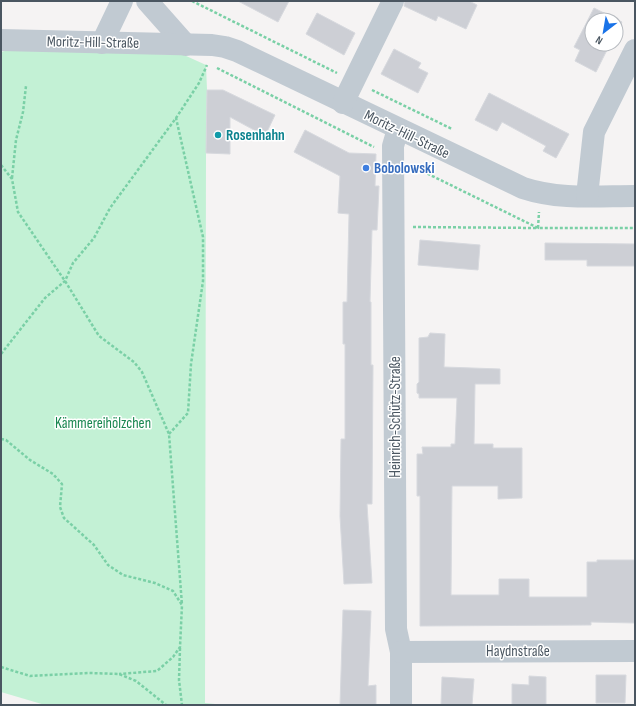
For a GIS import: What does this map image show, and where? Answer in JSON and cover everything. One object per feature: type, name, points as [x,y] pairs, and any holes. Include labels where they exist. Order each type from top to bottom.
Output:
[{"type":"street","points":[[102,42],[122,1]]},
{"type":"street","points":[[147,1],[186,45]]},
{"type":"street","points":[[343,103],[393,1]]},
{"type":"street","name":"Moritz-Hill-Straße","points":[[1,40],[186,45],[210,54],[225,47],[237,51],[505,181],[540,194],[556,196],[635,196]]},
{"type":"street","points":[[587,196],[594,132],[635,50]]},
{"type":"street","name":"Heinrich-Schütz-Straße","points":[[398,129],[393,146],[393,227],[396,629],[401,652],[401,705]]},
{"type":"street","name":"Haydnstraße","points":[[401,652],[635,651]]},
{"type":"path","points":[[192,1],[458,132]]},
{"type":"path","points":[[1,354],[45,298],[65,280],[73,263],[94,238],[110,208],[176,118],[199,83],[210,54],[393,156],[538,228]]},
{"type":"path","points":[[26,86],[23,112],[16,140],[12,179],[18,212],[65,280],[99,336],[134,362],[142,372],[169,434],[182,605],[179,680],[182,705]]},
{"type":"path","points":[[169,434],[188,413],[191,364],[203,281],[203,237],[176,118]]},
{"type":"path","points":[[1,165],[12,179]]},
{"type":"path","points":[[538,228],[540,194]]},
{"type":"path","points":[[393,227],[635,228]]},
{"type":"path","points":[[1,439],[6,440],[30,460],[53,474],[62,484],[60,507],[64,518],[94,545],[108,565],[123,575],[154,583],[173,591],[182,605]]},
{"type":"path","points":[[1,667],[30,676],[89,672],[120,674],[157,671],[173,657],[180,647]]},
{"type":"path","points":[[120,674],[136,681],[166,705]]},
{"type":"green space","name":"Kämmereihölzchen","points":[[12,49],[184,55],[206,65],[205,703],[215,705],[45,705],[1,692],[1,52]]},
{"type":"building","points":[[238,1],[289,1],[278,22]]},
{"type":"building","points":[[405,1],[469,1],[477,5],[466,29],[438,16],[436,21],[404,6]]},
{"type":"building","points":[[594,8],[602,12],[592,12]]},
{"type":"building","points":[[317,13],[355,33],[344,55],[306,34]]},
{"type":"building","points":[[584,28],[584,52],[606,52],[596,72],[575,61],[580,50],[574,47]]},
{"type":"building","points":[[394,49],[421,63],[418,68],[428,73],[418,93],[381,74]]},
{"type":"building","points":[[207,90],[223,90],[275,115],[265,136],[230,117],[230,154],[206,153]]},
{"type":"building","points":[[489,93],[569,134],[556,158],[543,151],[546,146],[502,122],[497,131],[475,120]]},
{"type":"building","points":[[305,130],[349,153],[376,154],[375,186],[379,186],[377,230],[372,230],[370,302],[371,365],[373,365],[372,504],[367,504],[372,583],[344,584],[340,516],[341,439],[345,439],[345,344],[343,344],[343,302],[347,302],[349,214],[338,213],[340,176],[294,152]]},
{"type":"building","points":[[420,240],[480,245],[478,270],[418,265]]},
{"type":"building","points":[[545,243],[635,244],[635,266],[587,266],[587,260],[545,260]]},
{"type":"building","points":[[430,333],[445,334],[444,367],[500,369],[500,384],[475,384],[474,444],[493,444],[493,448],[522,448],[522,498],[498,499],[498,486],[452,486],[451,595],[499,595],[499,579],[529,579],[529,597],[587,597],[587,562],[597,562],[597,560],[635,560],[635,623],[591,622],[591,625],[420,626],[420,496],[417,496],[417,454],[423,454],[422,447],[451,447],[451,444],[455,444],[457,398],[419,398],[419,394],[417,393],[417,384],[419,382],[419,338],[428,337]]},
{"type":"building","points":[[343,610],[371,611],[368,686],[376,685],[376,705],[340,705]]},
{"type":"building","points":[[596,675],[626,675],[625,703],[596,703]]},
{"type":"building","points":[[529,676],[546,677],[546,705],[512,705],[512,684],[529,685]]},
{"type":"building","points":[[442,677],[474,679],[472,705],[441,705]]},
{"type":"place","name":"Rosenhahn","points":[[218,135]]},
{"type":"place","name":"Bobolowski","points":[[366,168]]}]
